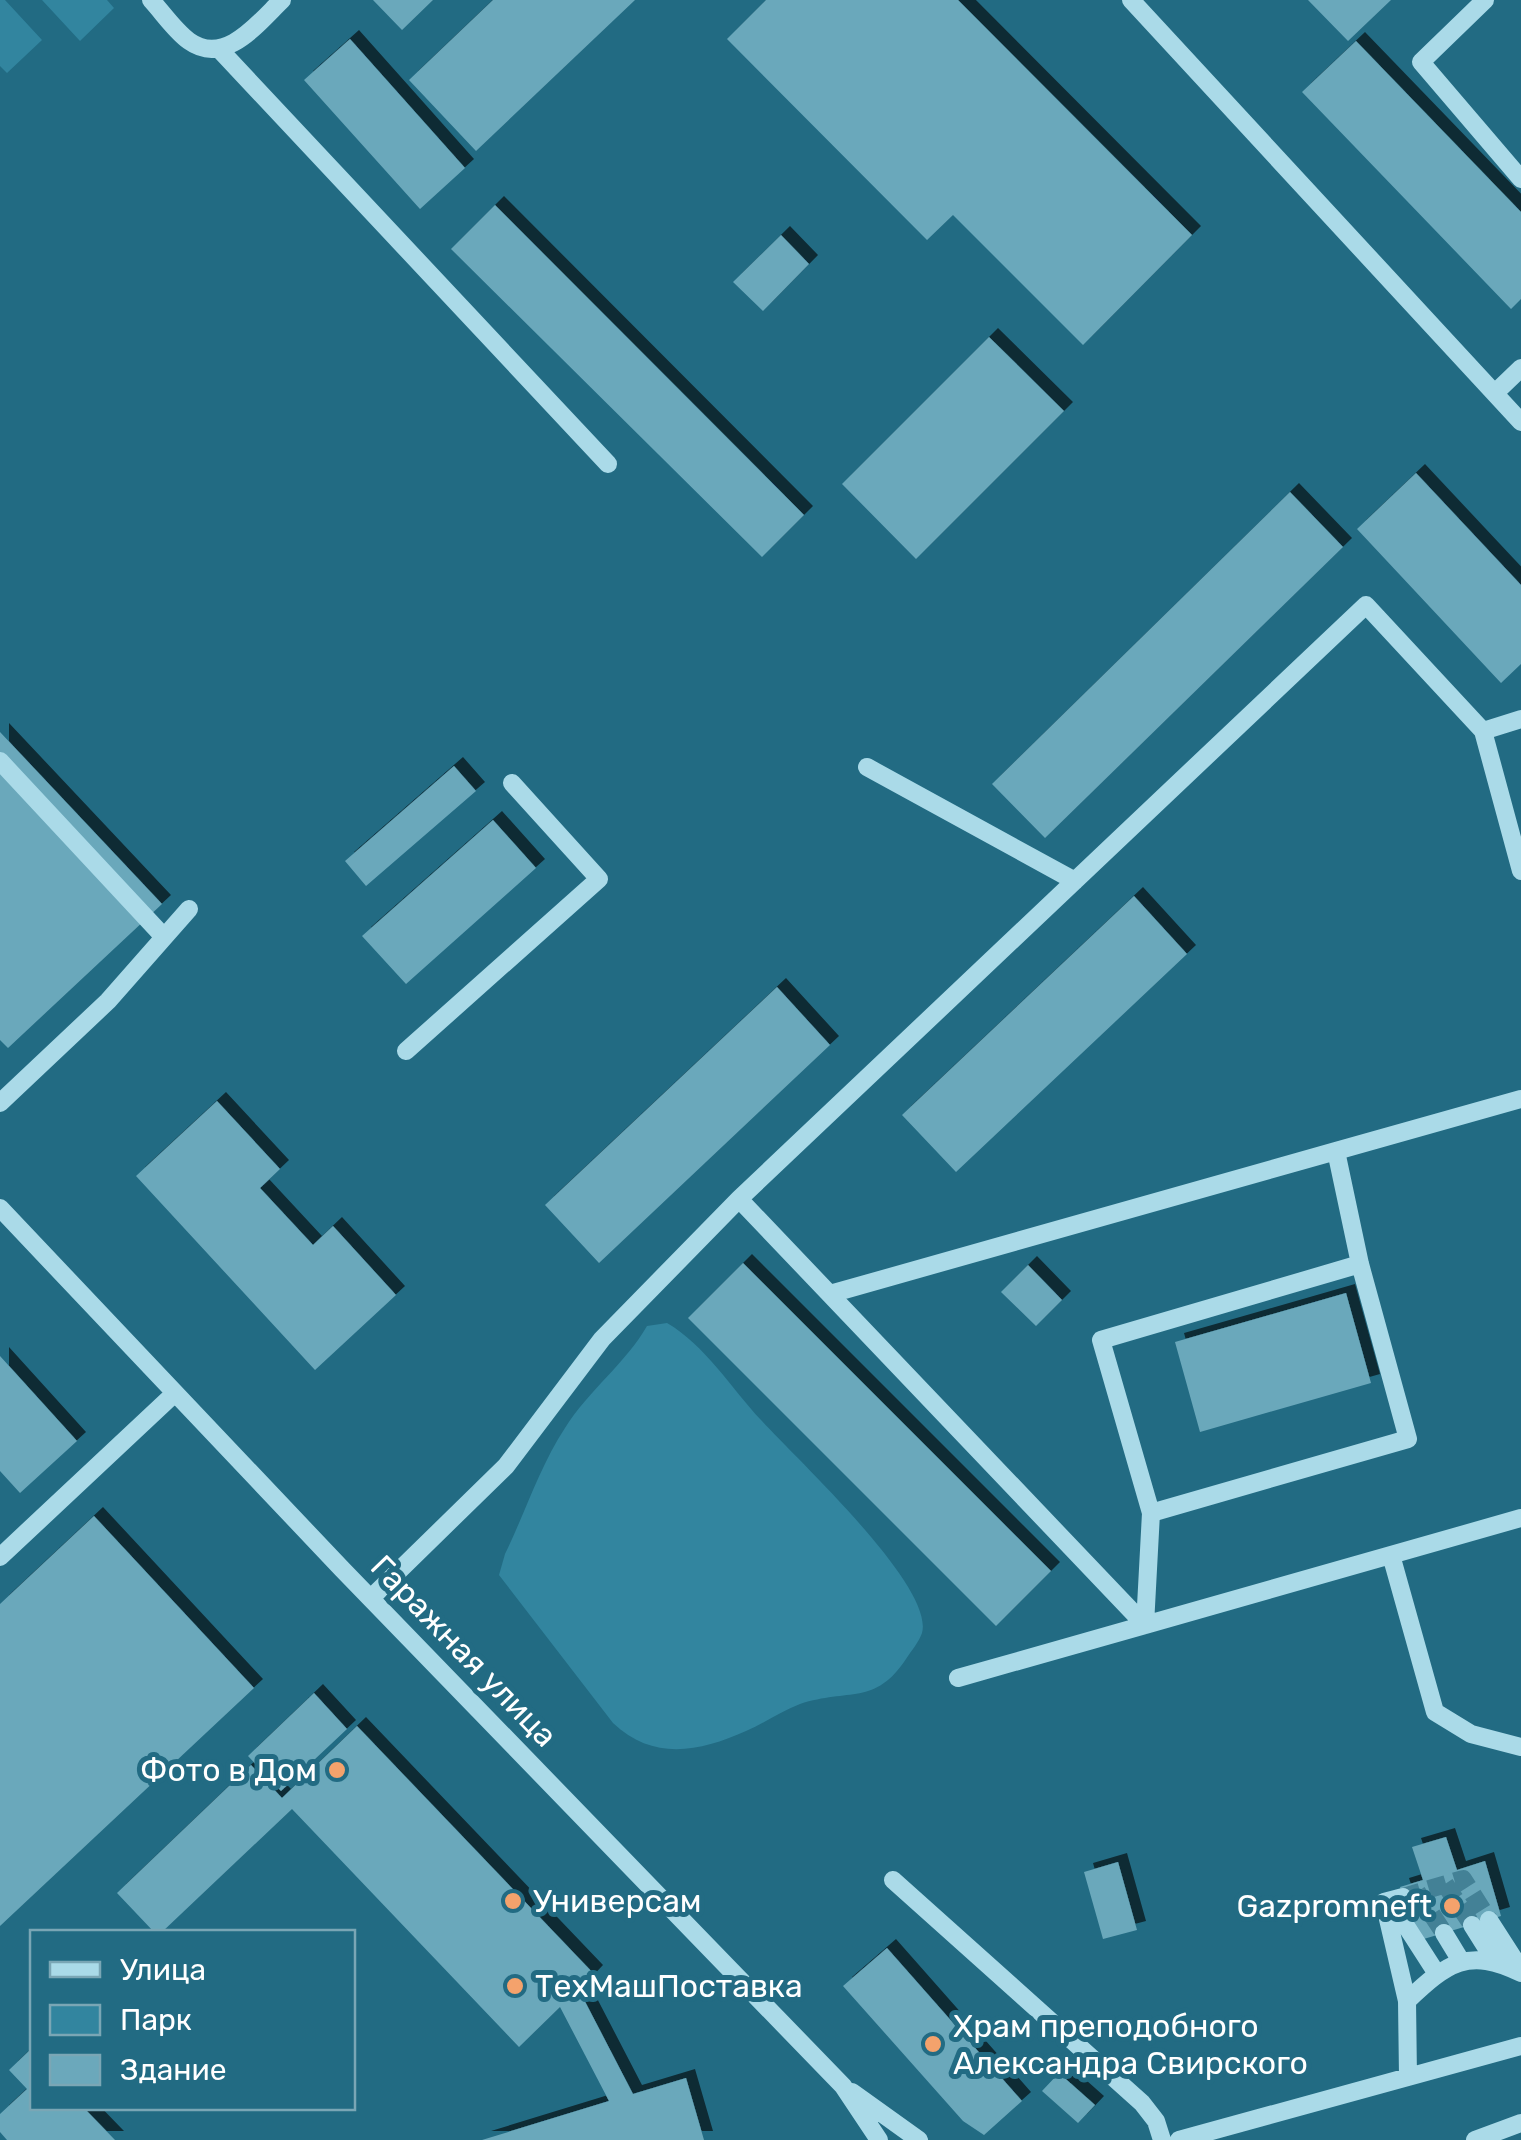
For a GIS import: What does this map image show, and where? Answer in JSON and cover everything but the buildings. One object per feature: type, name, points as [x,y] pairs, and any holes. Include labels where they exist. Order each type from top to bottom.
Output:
[{"type":"street","points":[[151,0],[189,41],[219,48],[238,41],[282,0]]},
{"type":"street","points":[[1131,0],[1521,422]]},
{"type":"street","points":[[1485,0],[1421,62],[1521,179]]},
{"type":"street","points":[[219,48],[608,464]]},
{"type":"street","points":[[1496,392],[1521,368]]},
{"type":"street","points":[[371,1598],[506,1466],[602,1338],[739,1198],[1366,605],[1482,731],[1521,872]]},
{"type":"street","points":[[1482,731],[1521,718]]},
{"type":"street","points":[[0,762],[164,937]]},
{"type":"street","points":[[867,766],[1075,880]]},
{"type":"street","points":[[406,1051],[599,880],[512,783]]},
{"type":"street","points":[[0,1102],[108,1001],[189,909]]},
{"type":"street","points":[[830,1294],[1521,1099]]},
{"type":"street","points":[[1151,1513],[1408,1439],[1360,1264],[1336,1152]]},
{"type":"street","points":[[739,1198],[1145,1625]]},
{"type":"street","name":"Гаражная улица","points":[[0,1208],[843,2086],[879,2140]]},
{"type":"street","points":[[1145,1625],[1151,1513],[1101,1340],[1360,1264]]},
{"type":"street","points":[[0,1557],[175,1393]]},
{"type":"street","points":[[958,1678],[1521,1518]]},
{"type":"street","points":[[1391,1555],[1435,1712],[1471,1734],[1521,1748]]},
{"type":"street","points":[[893,1880],[1142,2103],[1156,2121],[1162,2140]]},
{"type":"street","points":[[1408,2077],[1406,2000],[1384,1902],[1396,1899],[1437,1974]]},
{"type":"street","points":[[1494,1960],[1480,1922],[1521,1972]]},
{"type":"street","points":[[1444,1933],[1461,1961]]},
{"type":"street","points":[[1406,2000],[1437,1974],[1461,1961],[1494,1960],[1521,1972]]},
{"type":"street","points":[[1179,2140],[1521,2046]]},
{"type":"street","points":[[843,2086],[919,2140]]},
{"type":"street","points":[[1475,2140],[1521,2123]]},
{"type":"green space","points":[[0,0],[5,0],[42,40],[7,73],[0,66]]},
{"type":"green space","points":[[42,0],[107,0],[114,8],[80,41]]},
{"type":"green space","points":[[667,1323],[706,1355],[761,1420],[859,1523],[907,1585],[920,1612],[922,1633],[895,1674],[872,1690],[800,1704],[728,1738],[677,1749],[644,1743],[613,1723],[499,1575],[540,1474],[565,1428],[647,1326]]},
{"type":"tunnel","points":[[1403,1897],[1463,1879],[1489,1920]]},
{"type":"tunnel","points":[[1445,1884],[1472,1925]]},
{"type":"tunnel","points":[[1417,1892],[1444,1933]]},
{"type":"place","name":"Фото в Дом","points":[[337,1770]]},
{"type":"place","name":"Универсам","points":[[513,1901]]},
{"type":"place","name":"Gazpromneft","points":[[1452,1906]]},
{"type":"place","name":"ТехМашПоставка","points":[[515,1986]]},
{"type":"place","name":"Храм преподобного Александра Свирского","points":[[933,2044]]}]
